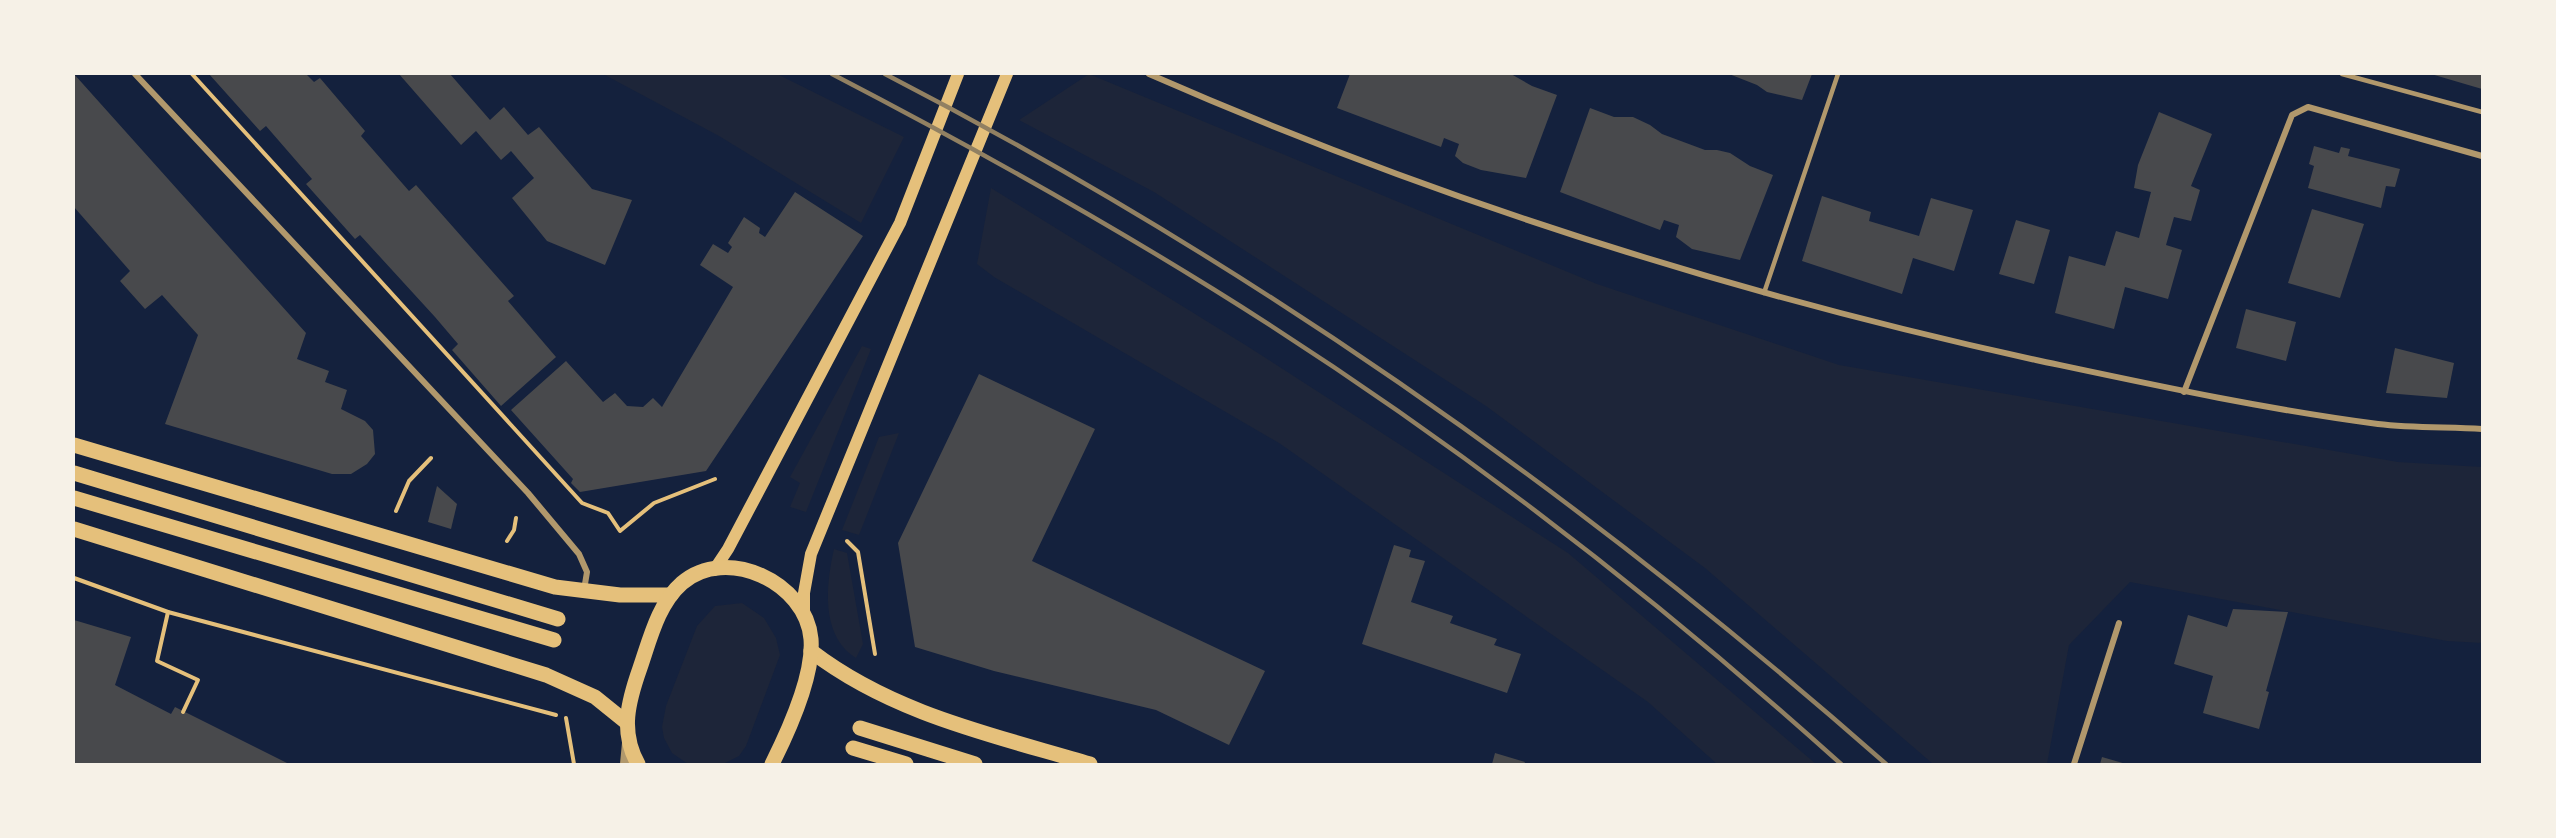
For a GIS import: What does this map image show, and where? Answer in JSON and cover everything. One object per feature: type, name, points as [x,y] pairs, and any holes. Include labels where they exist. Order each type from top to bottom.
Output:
[{"type":"main road","points":[[714,570],[728,549],[900,222],[958,74]]},
{"type":"main road","points":[[804,616],[805,583],[811,554],[1007,74]]},
{"type":"main road","points":[[74,445],[555,587],[631,596],[671,595]]},
{"type":"main road","points":[[74,473],[558,619]]},
{"type":"main road","points":[[74,498],[554,640]]},
{"type":"main road","points":[[74,529],[546,675],[595,697],[626,722]]},
{"type":"main road","points":[[638,765],[627,740],[626,722],[634,685],[655,628],[671,595],[699,572],[714,570],[761,574],[789,592],[804,616],[811,637],[807,675],[772,765]]},
{"type":"main road","points":[[811,651],[859,685],[885,698],[924,713],[1090,765]]},
{"type":"main road","points":[[860,728],[975,765]]},
{"type":"main road","points":[[853,748],[906,765]]},
{"type":"street","points":[[135,74],[528,493],[579,554],[587,572],[584,591]]},
{"type":"street","points":[[1149,74],[1237,113],[1409,180],[1635,257],[1900,330],[2184,392],[2381,424],[2482,429]]},
{"type":"street","points":[[2184,392],[2292,115],[2308,107],[2482,156]]},
{"type":"street","points":[[2074,765],[2119,623]]},
{"type":"street","points":[[625,765],[627,740]]},
{"type":"lane","points":[[1764,293],[1838,74]]},
{"type":"lane","points":[[2342,74],[2482,112]]},
{"type":"path","points":[[192,74],[582,503],[608,513],[620,531],[654,503],[715,479]]},
{"type":"path","points":[[409,481],[431,458]]},
{"type":"path","points":[[844,538],[858,552],[875,654]]},
{"type":"path","points":[[74,578],[168,612],[568,718],[574,765]]},
{"type":"path","points":[[168,612],[157,661],[198,680],[183,712]]},
{"type":"shaded area","points":[[603,74],[777,74],[904,137],[861,223],[719,136]]},
{"type":"shaded area","points":[[1089,74],[1597,284],[1839,365],[2398,462],[2482,467],[2482,643],[2447,641],[2130,582],[2069,645],[2047,764],[1933,764],[1705,568],[1486,406],[1154,192],[1019,120]]},
{"type":"shaded area","points":[[991,188],[1247,346],[1568,553],[1816,764],[1717,764],[1648,702],[1279,443],[994,277],[977,264]]},
{"type":"shaded area","points":[[862,346],[871,349],[806,512],[790,507],[800,483],[790,477]]},
{"type":"shaded area","points":[[899,433],[859,535],[842,530],[879,437]]},
{"type":"shaded area","points":[[834,549],[847,553],[863,644],[856,658],[836,637],[831,623],[828,593]]},
{"type":"shaded area","points":[[742,603],[764,618],[776,638],[780,655],[746,746],[739,756],[723,764],[688,764],[672,753],[664,738],[662,727],[666,706],[697,626],[715,606]]},
{"type":"building","points":[[74,74],[306,333],[297,359],[329,371],[325,382],[347,390],[341,409],[365,421],[373,430],[375,454],[367,464],[351,474],[332,474],[165,424],[198,335],[162,295],[145,309],[120,281],[130,271],[74,207]]},
{"type":"building","points":[[209,74],[306,74],[314,82],[320,78],[365,131],[361,136],[409,191],[416,185],[514,296],[508,301],[556,357],[501,406],[452,350],[458,344],[435,317],[360,235],[355,239],[306,184],[312,179],[266,126],[260,131]]},
{"type":"building","points":[[399,74],[450,74],[490,120],[504,107],[528,135],[539,127],[592,189],[632,200],[605,265],[547,241],[512,198],[534,178],[511,151],[501,160],[476,131],[461,145]]},
{"type":"building","points":[[1350,74],[1511,74],[1532,86],[1557,95],[1526,178],[1481,170],[1463,163],[1455,156],[1459,144],[1444,138],[1441,147],[1337,108]]},
{"type":"building","points":[[1729,74],[1812,74],[1802,100],[1767,92],[1757,85]]},
{"type":"building","points":[[2431,74],[2482,74],[2482,89]]},
{"type":"building","points":[[1590,108],[1614,117],[1633,117],[1662,134],[1705,150],[1730,153],[1750,166],[1773,175],[1740,260],[1692,249],[1676,237],[1679,225],[1664,220],[1660,230],[1560,192]]},
{"type":"building","points":[[2159,112],[2212,134],[2191,186],[2200,190],[2191,221],[2174,217],[2166,245],[2182,250],[2168,299],[2125,287],[2114,329],[2055,313],[2069,256],[2105,266],[2116,231],[2139,238],[2151,192],[2134,188],[2138,165]]},
{"type":"building","points":[[2314,146],[2339,153],[2341,147],[2350,149],[2348,156],[2400,169],[2395,187],[2386,186],[2381,208],[2308,188],[2314,166],[2309,164]]},
{"type":"building","points":[[795,192],[863,236],[706,471],[580,492],[571,483],[573,479],[511,410],[566,361],[603,402],[615,393],[627,406],[643,407],[653,398],[662,407],[733,287],[700,265],[713,244],[728,253],[732,247],[728,243],[744,217],[760,228],[759,233],[765,237]]},
{"type":"building","points":[[1822,196],[1871,212],[1869,221],[1919,236],[1931,198],[1973,210],[1954,271],[1913,258],[1902,294],[1802,261]]},
{"type":"building","points":[[2312,209],[2364,224],[2340,298],[2288,283]]},
{"type":"building","points":[[2016,220],[2050,230],[2034,284],[1999,274]]},
{"type":"building","points":[[2246,309],[2296,322],[2286,361],[2236,348]]},
{"type":"building","points":[[2395,348],[2454,363],[2447,398],[2386,393]]},
{"type":"building","points":[[979,374],[1095,429],[1032,561],[1265,671],[1229,745],[1156,710],[994,671],[915,647],[898,543]]},
{"type":"building","points":[[437,486],[457,504],[451,529],[428,522]]},
{"type":"building","points":[[1394,545],[1411,550],[1409,557],[1425,561],[1411,602],[1453,616],[1450,623],[1497,639],[1494,645],[1521,654],[1507,693],[1362,644]]},
{"type":"building","points":[[2233,609],[2288,612],[2266,691],[2269,692],[2259,729],[2203,713],[2213,676],[2174,664],[2188,615],[2227,627]]},
{"type":"building","points":[[74,620],[131,637],[115,685],[171,714],[175,707],[289,764],[74,764]]},
{"type":"building","points":[[1495,753],[1525,762],[1524,764],[1492,764]]},
{"type":"building","points":[[2102,757],[2126,764],[2100,764]]},
{"type":"railway","points":[[832,74],[977,151],[1119,232],[1213,289],[1378,397],[1538,513],[1616,573],[1692,635],[1841,764]]},
{"type":"railway","points":[[885,74],[1019,146],[1151,223],[1280,304],[1407,388],[1531,477],[1652,569],[1886,764]]}]
